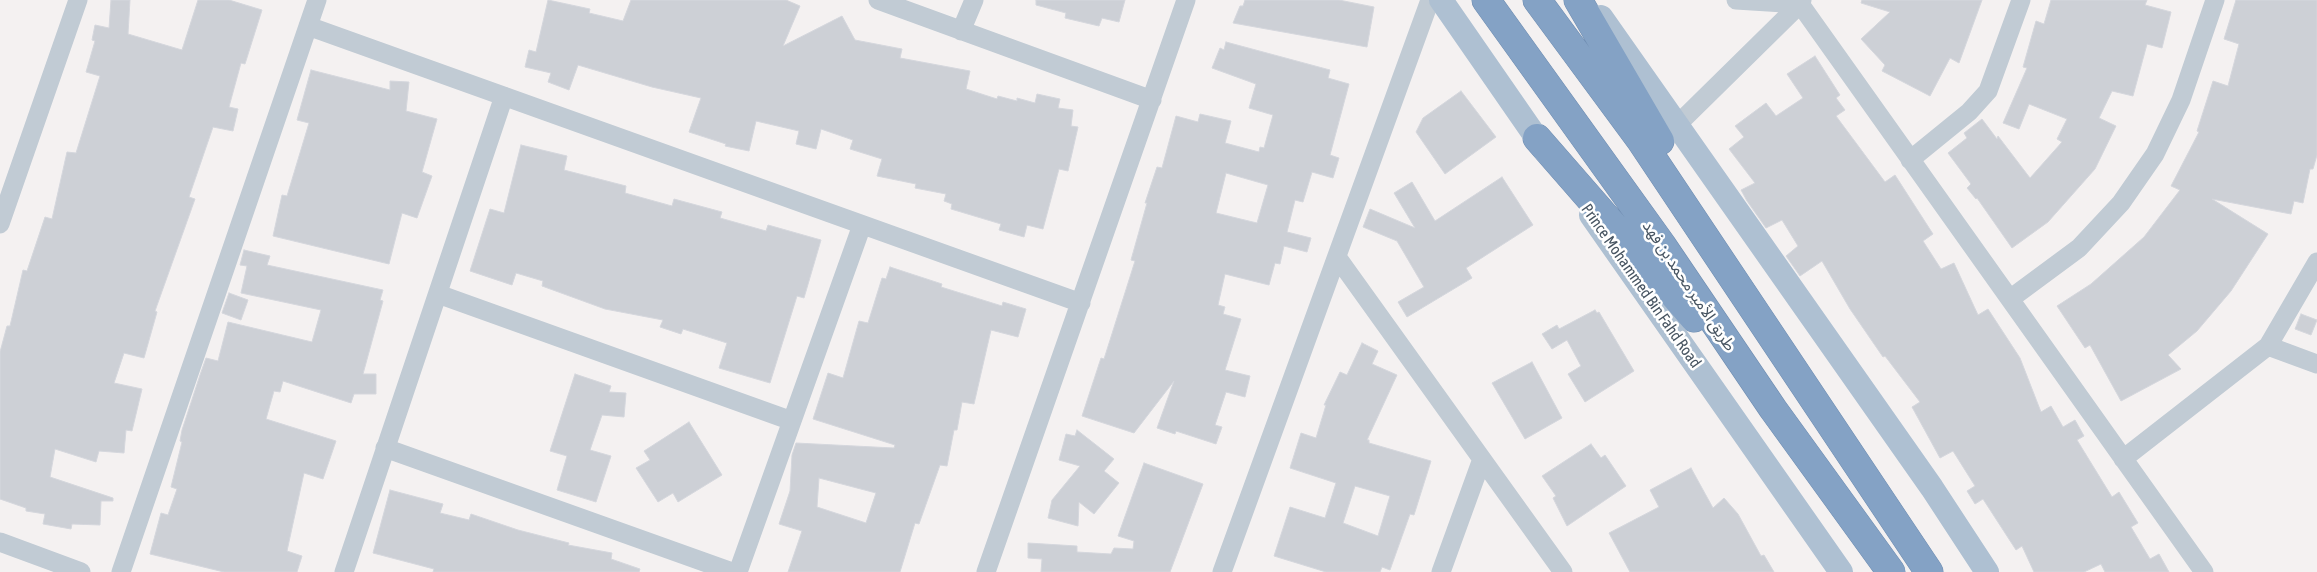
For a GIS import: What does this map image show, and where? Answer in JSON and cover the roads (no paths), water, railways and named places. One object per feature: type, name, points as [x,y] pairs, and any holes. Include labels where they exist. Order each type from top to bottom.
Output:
[{"type":"highway","name":"طريق الأمير محمد بن فهد","points":[[1486,0],[1662,244],[1772,409],[1891,572]]},
{"type":"highway","points":[[1537,0],[1641,141],[1929,572]]},
{"type":"highway","points":[[1578,0],[1786,359]]},
{"type":"highway","points":[[1537,138],[1772,409]]},
{"type":"main road","name":"Prince Mohammed Bin Fahd Road","points":[[1441,0],[1841,572]]},
{"type":"main road","points":[[1588,0],[1932,488],[1986,572]]},
{"type":"street","points":[[0,224],[78,0]]},
{"type":"street","points":[[121,572],[316,0]]},
{"type":"street","points":[[878,0],[1152,100]]},
{"type":"street","points":[[961,30],[974,0]]},
{"type":"street","points":[[986,572],[1186,0]]},
{"type":"street","points":[[1222,572],[1430,0]]},
{"type":"street","points":[[1736,0],[1801,2]]},
{"type":"street","points":[[1910,160],[1969,112],[1988,91],[2022,0]]},
{"type":"street","points":[[2010,299],[2079,248],[2121,203],[2156,154],[2181,100],[2215,0]]},
{"type":"street","points":[[1677,125],[1801,2]]},
{"type":"street","points":[[1801,2],[1910,160],[2204,572]]},
{"type":"street","points":[[308,26],[1081,303]]},
{"type":"street","points":[[344,572],[504,96]]},
{"type":"street","points":[[738,572],[862,225]]},
{"type":"street","points":[[1337,257],[1563,572]]},
{"type":"street","points":[[2123,459],[2268,346],[2317,262]]},
{"type":"street","points":[[438,294],[792,421]]},
{"type":"street","points":[[2268,346],[2317,364]]},
{"type":"street","points":[[386,448],[732,572]]},
{"type":"street","points":[[1441,572],[1482,459]]},
{"type":"street","points":[[0,542],[81,572]]}]
